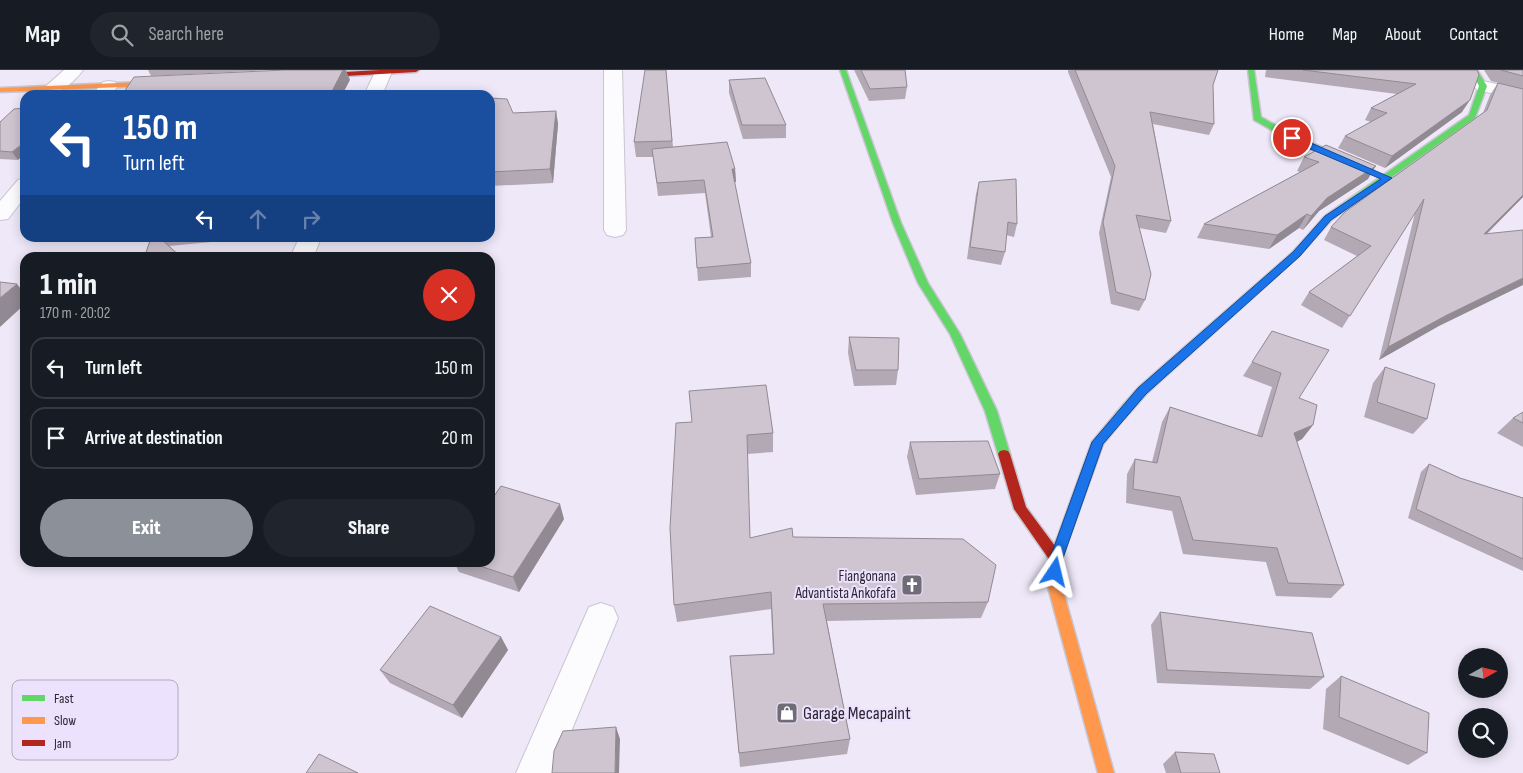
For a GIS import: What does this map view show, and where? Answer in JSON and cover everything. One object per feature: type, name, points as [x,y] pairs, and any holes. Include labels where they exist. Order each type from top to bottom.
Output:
[{"type":"street","points":[[54,87],[74,70]]},
{"type":"street","points":[[295,76],[416,70]]},
{"type":"street","points":[[613,70],[615,230]]},
{"type":"street","points":[[843,70],[897,223],[922,283],[955,334],[991,411],[1020,509],[1056,558]]},
{"type":"street","points":[[1251,70],[1257,118],[1292,138],[1388,178]]},
{"type":"street","points":[[1474,70],[1483,86],[1523,96]]},
{"type":"street","points":[[375,90],[383,72]]},
{"type":"street","points":[[0,90],[54,87],[106,90],[178,82]]},
{"type":"street","points":[[1106,773],[1054,587],[1056,558],[1098,442],[1142,391],[1296,254],[1328,218],[1388,178],[1472,116],[1483,86]]},
{"type":"street","points":[[0,214],[20,190]]},
{"type":"street","points":[[535,773],[601,618]]},
{"type":"building","points":[[285,70],[343,70],[333,90],[125,90],[134,77]]},
{"type":"building","points":[[645,70],[666,70],[672,141],[634,142]]},
{"type":"building","points":[[861,70],[905,70],[907,87],[870,89]]},
{"type":"building","points":[[1075,70],[1218,70],[1213,85],[1214,124],[1150,112],[1171,221],[1136,215],[1151,274],[1145,300],[1116,292],[1103,222],[1115,166]]},
{"type":"building","points":[[1303,70],[1477,70],[1479,75],[1470,100],[1392,156],[1345,136],[1387,113],[1371,108],[1416,84]]},
{"type":"building","points":[[1501,70],[1523,70],[1523,76]]},
{"type":"building","points":[[765,78],[786,125],[742,125],[729,80]]},
{"type":"building","points":[[1498,83],[1523,89],[1523,195],[1484,234],[1523,230],[1523,278],[1447,315],[1388,347],[1424,199],[1350,316],[1309,292],[1371,246],[1331,227],[1345,212],[1487,110]]},
{"type":"building","points":[[495,98],[507,99],[513,113],[556,111],[550,169],[495,172]]},
{"type":"building","points":[[20,108],[20,146],[12,152],[0,151],[0,122],[14,109]]},
{"type":"building","points":[[727,142],[735,169],[732,169],[751,263],[697,268],[695,238],[713,237],[704,180],[657,183],[652,149]]},
{"type":"building","points":[[1326,145],[1376,166],[1327,198],[1311,216],[1307,214],[1277,235],[1204,224],[1319,162],[1304,157]]},
{"type":"building","points":[[1016,179],[1017,224],[1008,222],[1005,252],[970,247],[979,182]]},
{"type":"building","points":[[150,242],[164,242],[175,252],[146,252]]},
{"type":"building","points":[[0,282],[17,284],[0,298]]},
{"type":"building","points":[[1272,331],[1329,350],[1299,398],[1317,405],[1313,425],[1294,433],[1344,585],[1288,583],[1277,548],[1193,540],[1180,497],[1133,489],[1135,459],[1157,463],[1170,407],[1262,437],[1281,373],[1252,362]]},
{"type":"building","points":[[849,337],[899,338],[898,370],[856,370]]},
{"type":"building","points":[[1385,367],[1435,384],[1427,419],[1377,402]]},
{"type":"building","points":[[766,385],[773,433],[747,435],[750,538],[792,528],[793,537],[963,539],[996,565],[988,602],[823,604],[850,739],[739,753],[730,656],[774,654],[771,592],[674,605],[670,528],[676,423],[692,422],[689,391]]},
{"type":"building","points":[[1523,412],[1523,423],[1513,418]]},
{"type":"building","points":[[988,441],[1000,474],[919,479],[910,442]]},
{"type":"building","points":[[1429,464],[1460,478],[1523,498],[1523,559],[1416,509]]},
{"type":"building","points":[[501,486],[560,504],[513,577],[483,567],[495,567],[495,495]]},
{"type":"building","points":[[430,606],[501,637],[453,705],[380,670]]},
{"type":"building","points":[[1160,612],[1312,633],[1324,677],[1167,670]]},
{"type":"building","points":[[1341,676],[1429,713],[1427,753],[1339,717]]},
{"type":"building","points":[[616,727],[615,773],[552,773],[554,751],[563,731]]},
{"type":"building","points":[[1175,752],[1214,754],[1220,773],[1181,773]]},
{"type":"building","points":[[319,754],[358,773],[306,773]]},
{"type":"traffic: fast","points":[[843,70],[897,223],[923,283],[955,334],[991,411],[1004,454]]},
{"type":"traffic: fast","points":[[1251,70],[1257,118],[1292,138],[1354,164]]},
{"type":"traffic: fast","points":[[1121,415],[1142,391],[1296,254],[1328,218],[1472,116],[1483,86],[1474,70]]},
{"type":"traffic: slow","points":[[0,90],[166,83]]},
{"type":"traffic: slow","points":[[1106,773],[1055,587],[1056,558],[1098,442],[1121,415]]},
{"type":"traffic: jam","points":[[311,76],[416,70]]},
{"type":"traffic: jam","points":[[1004,454],[1020,509],[1056,558]]},
{"type":"place","name":"Fiangonana Advantista Ankofafa","points":[[912,585]]},
{"type":"place","name":"Garage Mecapaint","points":[[787,713]]},
{"type":"route","points":[[1055,572],[1056,558],[1098,442],[1142,391],[1296,254],[1328,218],[1388,178],[1292,138]]}]
